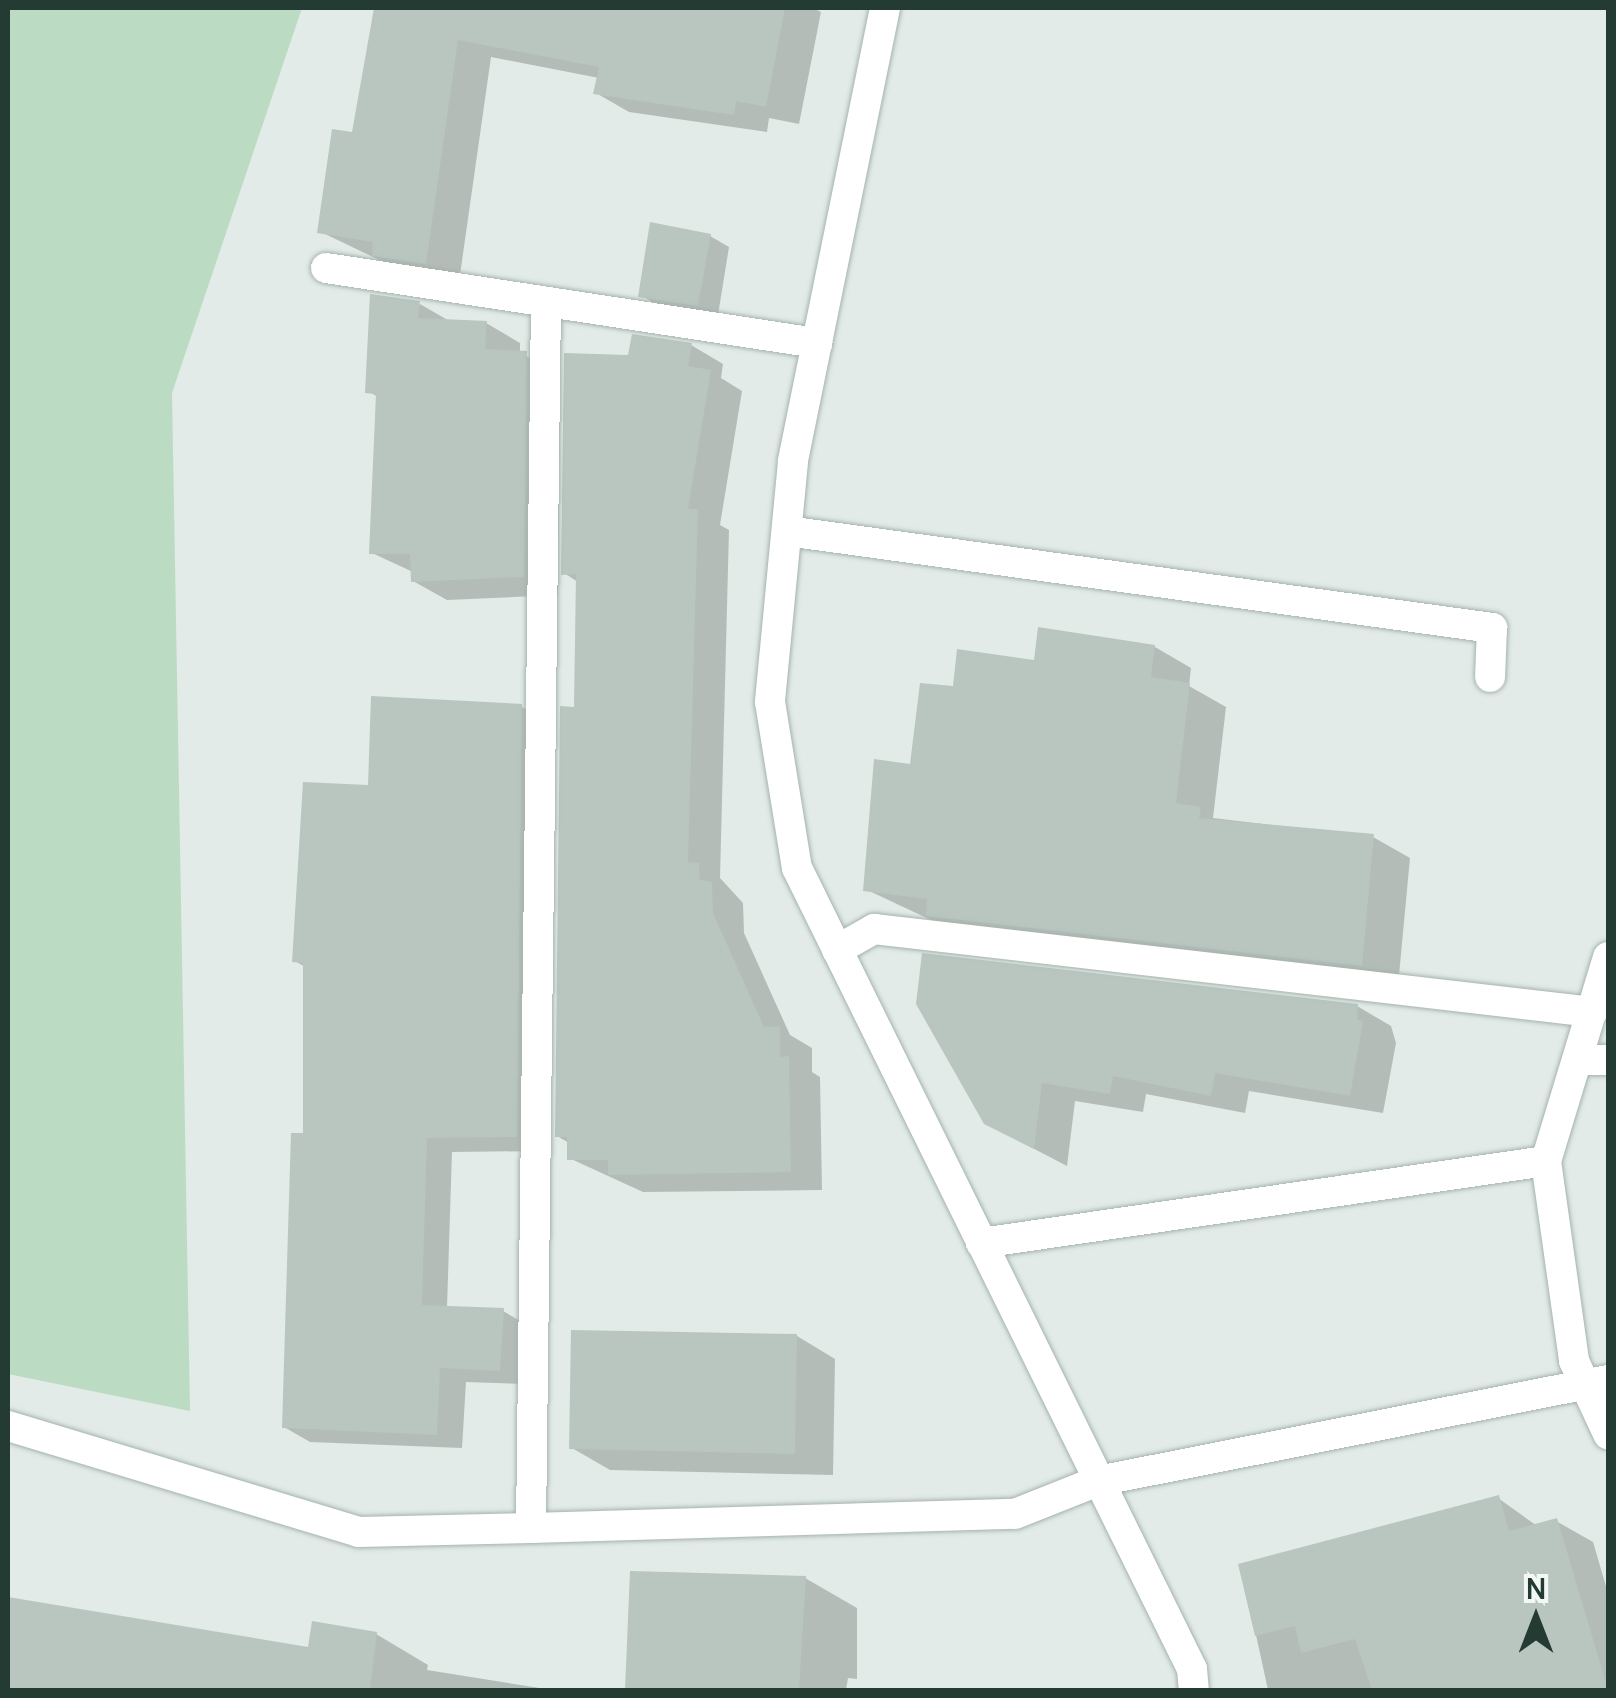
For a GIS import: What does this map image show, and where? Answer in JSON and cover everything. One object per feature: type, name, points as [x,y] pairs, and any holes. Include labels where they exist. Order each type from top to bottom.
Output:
[{"type":"street","points":[[885,8],[817,343],[787,531],[770,702],[797,868],[1192,1669],[1194,1690]]},
{"type":"street","points":[[326,268],[817,343]]},
{"type":"street","points":[[531,1528],[546,302]]},
{"type":"street","points":[[787,531],[1492,628],[1490,677]]},
{"type":"street","points":[[838,950],[874,929],[1592,1012]]},
{"type":"street","points":[[1608,958],[1546,1161],[1574,1361],[1597,1384],[1608,1434]]},
{"type":"street","points":[[1577,1060],[1608,1060]]},
{"type":"street","points":[[981,1243],[1546,1161]]},
{"type":"street","points":[[8,1426],[358,1532],[531,1528],[1015,1514],[1098,1481],[1597,1384]]},
{"type":"green space","points":[[8,8],[302,8],[172,393],[190,1411],[8,1374]]},
{"type":"building","points":[[374,8],[785,8],[766,107],[736,101],[734,115],[593,94],[599,67],[458,40],[426,264],[372,256],[373,242],[317,233],[332,129],[352,132]]},
{"type":"building","points":[[650,222],[711,234],[698,306],[638,297]]},
{"type":"building","points":[[370,294],[420,301],[418,318],[487,321],[485,349],[527,351],[524,577],[411,582],[410,554],[369,554],[376,394],[365,393]]},
{"type":"building","points":[[632,334],[692,343],[688,366],[711,370],[688,509],[698,509],[688,862],[699,863],[700,880],[712,882],[713,913],[764,1027],[780,1026],[780,1057],[789,1056],[791,1172],[608,1175],[608,1160],[567,1160],[567,1137],[555,1137],[560,706],[574,707],[576,574],[561,575],[564,353],[628,355]]},
{"type":"building","points":[[1038,627],[1155,645],[1151,677],[1190,683],[1176,803],[1201,807],[1199,818],[1374,834],[1362,966],[926,916],[927,899],[863,891],[874,759],[910,764],[920,683],[953,686],[957,649],[1034,660]]},
{"type":"building","points":[[371,696],[522,704],[517,1137],[427,1138],[422,1305],[504,1308],[500,1371],[440,1368],[437,1435],[282,1428],[291,1133],[303,1133],[303,963],[292,962],[303,782],[368,785]]},
{"type":"building","points":[[922,953],[1358,1004],[1357,1020],[1363,1021],[1350,1096],[1215,1073],[1211,1096],[1113,1076],[1110,1094],[1042,1083],[1034,1149],[984,1124],[916,1004]]},
{"type":"building","points":[[571,1330],[797,1334],[795,1454],[569,1449]]},
{"type":"building","points":[[1499,1495],[1509,1531],[1557,1518],[1608,1690],[1372,1690],[1355,1639],[1301,1653],[1295,1626],[1255,1636],[1238,1564]]},
{"type":"building","points":[[630,1571],[806,1576],[799,1690],[625,1690]]},
{"type":"building","points":[[8,1597],[308,1647],[312,1621],[377,1632],[370,1690],[8,1690]]}]
